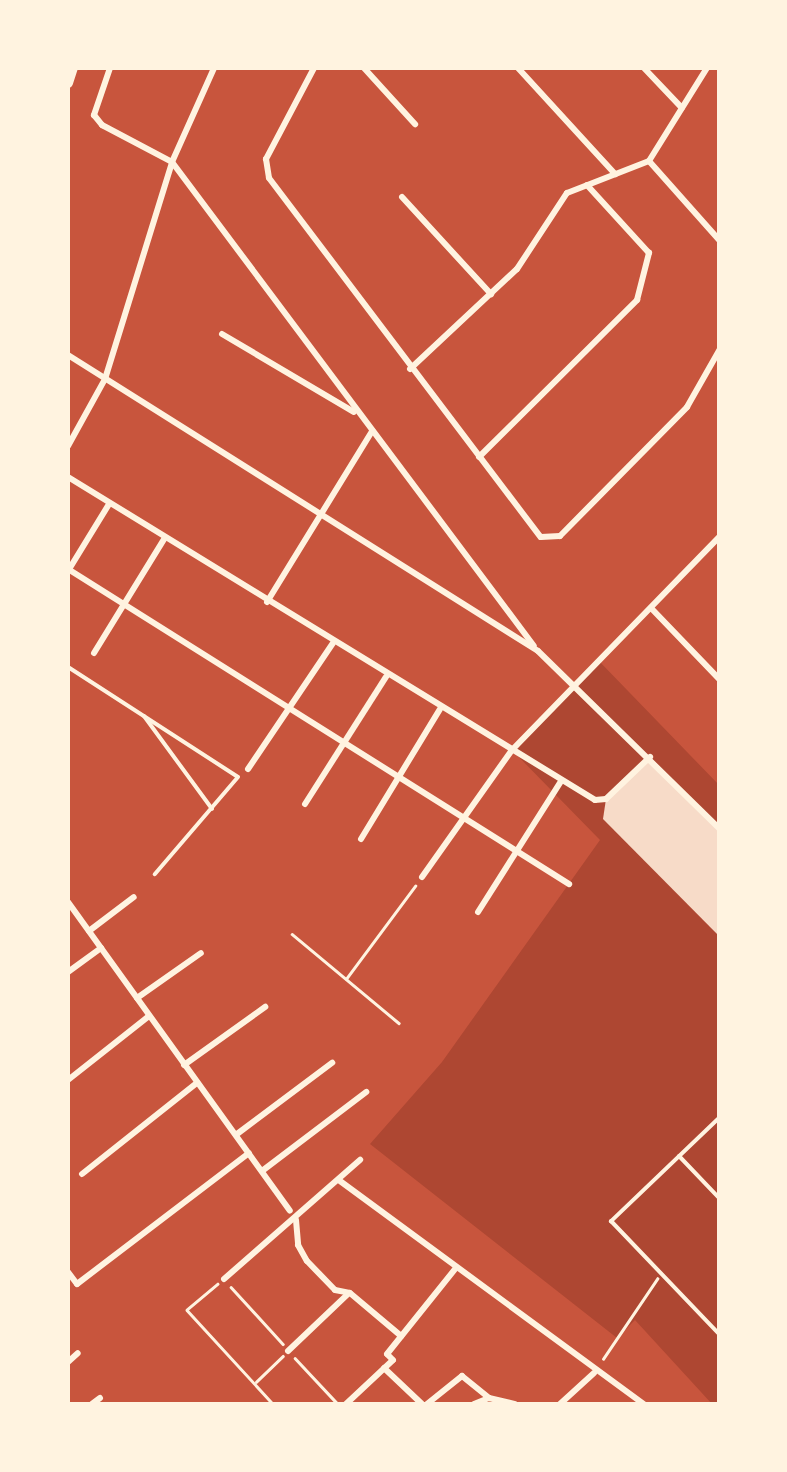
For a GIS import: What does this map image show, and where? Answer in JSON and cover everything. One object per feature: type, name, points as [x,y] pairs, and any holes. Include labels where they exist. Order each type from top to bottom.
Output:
[{"type":"main road","points":[[68,82],[73,68]]},
{"type":"street","points":[[110,68],[94,115],[172,162],[538,651]]},
{"type":"street","points":[[68,446],[105,379],[172,162],[214,68]]},
{"type":"street","points":[[314,68],[266,160],[269,178],[410,369],[541,536],[560,536],[687,407],[720,350]]},
{"type":"street","points":[[364,68],[415,124]]},
{"type":"street","points":[[518,68],[615,174]]},
{"type":"street","points":[[644,68],[682,108]]},
{"type":"street","points":[[410,369],[517,269],[566,193],[649,161],[707,68]]},
{"type":"street","points":[[649,161],[720,241]]},
{"type":"street","points":[[479,457],[637,300],[649,254],[587,185]]},
{"type":"street","points":[[402,197],[491,294]]},
{"type":"street","points":[[222,334],[359,415]]},
{"type":"street","points":[[68,355],[538,651],[575,682],[720,828]]},
{"type":"street","points":[[267,602],[372,431]]},
{"type":"street","points":[[68,477],[386,677],[601,801],[650,757]]},
{"type":"street","points":[[110,504],[68,570],[569,884]]},
{"type":"street","points":[[422,877],[512,750],[719,538]]},
{"type":"street","points":[[94,653],[164,539]]},
{"type":"street","points":[[651,608],[719,677]]},
{"type":"street","points":[[248,770],[332,644]]},
{"type":"street","points":[[305,804],[386,677]]},
{"type":"street","points":[[361,840],[440,709]]},
{"type":"street","points":[[478,912],[561,781]]},
{"type":"street","points":[[88,931],[134,897]]},
{"type":"street","points":[[68,902],[290,1212]]},
{"type":"street","points":[[68,972],[101,948]]},
{"type":"street","points":[[137,998],[201,953]]},
{"type":"street","points":[[184,1065],[265,1007]]},
{"type":"street","points":[[68,1080],[149,1016]]},
{"type":"street","points":[[236,1134],[332,1063]]},
{"type":"street","points":[[82,1174],[197,1083]]},
{"type":"street","points":[[262,1171],[366,1092]]},
{"type":"street","points":[[68,1272],[76,1284],[249,1153]]},
{"type":"street","points":[[224,1279],[296,1220],[360,1160]]},
{"type":"street","points":[[340,1181],[594,1373],[644,1404]]},
{"type":"street","points":[[296,1220],[298,1246],[307,1261],[335,1290],[350,1293],[401,1336]]},
{"type":"street","points":[[346,1404],[384,1368],[401,1336],[455,1269]]},
{"type":"street","points":[[288,1351],[350,1293]]},
{"type":"street","points":[[68,1362],[78,1353]]},
{"type":"street","points":[[384,1368],[424,1404],[462,1376],[489,1398],[514,1404]]},
{"type":"street","points":[[560,1404],[594,1373]]},
{"type":"street","points":[[92,1404],[100,1398]]},
{"type":"street","points":[[474,1404],[489,1398]]},
{"type":"lane","points":[[68,667],[234,770],[237,782],[154,874]]},
{"type":"lane","points":[[141,712],[213,810]]},
{"type":"lane","points":[[720,1117],[611,1221],[720,1336]]},
{"type":"lane","points":[[679,1156],[720,1199]]},
{"type":"path","points":[[346,979],[422,877]]},
{"type":"path","points":[[292,934],[399,1023]]},
{"type":"path","points":[[594,1373],[660,1274]]},
{"type":"path","points":[[273,1404],[186,1310],[224,1279],[338,1404]]},
{"type":"path","points":[[255,1383],[288,1351]]},
{"type":"shaded area","points":[[598,660],[719,785],[719,1404],[712,1404],[635,1320],[617,1338],[370,1144],[442,1062],[600,840],[512,750]]},
{"type":"building","points":[[650,757],[720,829],[720,937],[603,819],[606,799]]}]
